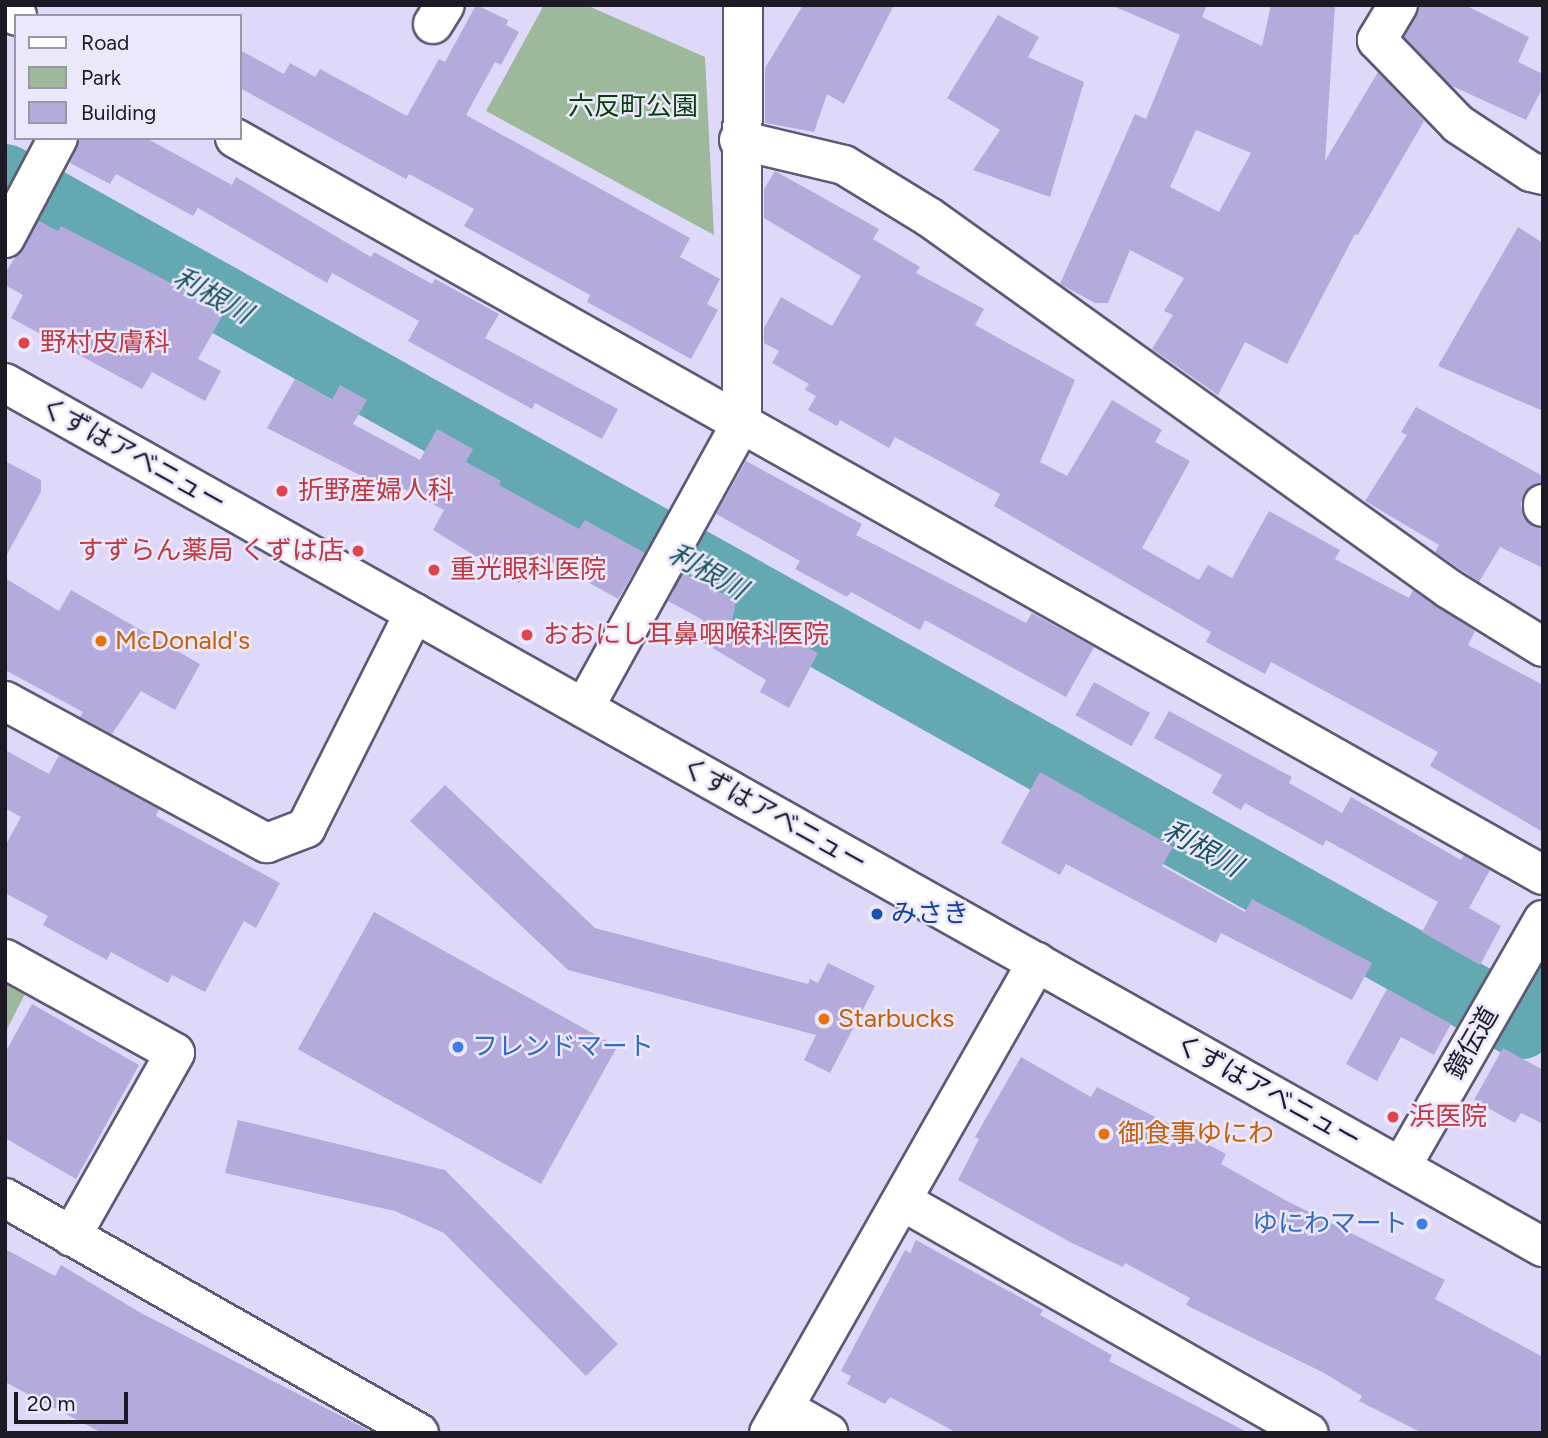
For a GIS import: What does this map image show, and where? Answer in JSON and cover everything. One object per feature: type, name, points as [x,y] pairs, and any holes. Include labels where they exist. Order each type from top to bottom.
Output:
[{"type":"street","points":[[584,708],[742,422],[739,140],[743,5]]},
{"type":"street","points":[[1398,5],[1377,40],[1458,124],[1531,172],[1543,175]]},
{"type":"street","points":[[5,238],[57,140]]},
{"type":"street","points":[[239,140],[1543,876]]},
{"type":"street","points":[[739,140],[844,165],[929,217],[1449,589],[1543,648]]},
{"type":"street","name":"くずはアベニュー","points":[[5,383],[1543,1247]]},
{"type":"street","points":[[5,701],[267,843],[306,828],[414,613]]},
{"type":"street","name":"鏡伝道","points":[[1401,1167],[1541,927]]},
{"type":"street","points":[[5,959],[175,1053],[71,1237]]},
{"type":"street","points":[[828,1433],[777,1420],[1037,962]]},
{"type":"street","points":[[5,1198],[419,1433]]},
{"type":"street","points":[[902,1201],[1308,1433]]},
{"type":"green space","name":"六反町公園","points":[[544,5],[586,5],[705,57],[714,235],[486,111]]},
{"type":"green space","points":[[5,973],[29,986],[5,1033]]},
{"type":"building","points":[[476,5],[508,20],[506,25],[519,32],[501,65],[495,62],[466,115],[690,238],[680,257],[720,279],[707,304],[718,310],[691,359],[587,302],[590,295],[464,226],[474,209],[409,174],[406,179],[242,89],[242,51],[284,74],[290,63],[315,77],[320,69],[407,116],[439,59],[445,62]]},
{"type":"building","points":[[803,5],[894,5],[844,104],[827,94],[814,132],[765,123],[765,68]]},
{"type":"building","points":[[1111,5],[1207,5],[1202,17],[1262,46],[1271,5],[1335,5],[1325,161],[1378,72],[1424,121],[1358,235],[1355,234],[1287,364],[1245,342],[1218,395],[1152,349],[1173,315],[1164,311],[1184,278],[1130,250],[1108,303],[1095,303],[1060,284],[1135,114],[1146,119],[1180,35]],"holes":[[[1196,130],[1251,153],[1219,212],[1170,187]]]},
{"type":"building","points":[[1420,5],[1465,5],[1529,37],[1518,62],[1543,74],[1543,87],[1526,120],[1450,85],[1404,37]]},
{"type":"building","points":[[998,15],[1039,37],[1028,57],[1084,82],[1050,197],[973,170],[1000,130],[947,98]]},
{"type":"building","points":[[79,140],[150,140],[232,185],[236,177],[371,257],[374,252],[432,284],[435,279],[499,314],[485,338],[618,409],[602,439],[535,403],[532,409],[408,341],[419,321],[332,273],[327,283],[198,208],[193,216],[116,174],[110,184],[70,163]]},
{"type":"building","points":[[775,171],[879,229],[873,239],[920,267],[916,273],[984,309],[975,325],[1075,380],[1040,462],[1067,476],[1112,400],[1162,430],[1155,442],[1190,461],[1142,548],[1199,580],[1208,565],[1232,578],[1269,511],[1340,550],[1335,559],[1409,598],[1413,590],[1475,631],[1468,645],[1543,685],[1543,832],[1430,766],[1438,752],[1271,662],[1265,674],[1206,642],[1211,632],[994,506],[1000,494],[895,437],[889,448],[840,420],[837,426],[808,410],[816,396],[805,390],[809,384],[772,363],[779,351],[764,343],[764,328],[781,297],[832,326],[861,276],[764,218],[764,189]]},
{"type":"building","points":[[39,221],[58,231],[61,226],[225,311],[198,359],[221,371],[205,401],[152,372],[142,389],[11,318],[23,295],[5,285],[5,273]]},
{"type":"building","points":[[1518,227],[1543,243],[1543,411],[1438,366]]},
{"type":"building","points":[[295,379],[332,400],[340,385],[367,400],[353,424],[420,460],[437,429],[473,449],[466,462],[501,481],[499,485],[579,529],[585,520],[645,553],[618,599],[536,553],[519,583],[433,530],[444,510],[393,483],[389,490],[267,428]]},
{"type":"building","points":[[1416,407],[1543,476],[1543,482],[1524,493],[1521,504],[1524,518],[1543,529],[1543,568],[1500,547],[1479,582],[1435,552],[1439,545],[1365,501],[1407,435],[1401,432]]},
{"type":"building","points":[[5,461],[41,480],[41,492],[5,558]]},
{"type":"building","points":[[746,461],[862,524],[856,535],[1026,623],[1032,613],[1094,647],[1066,697],[925,620],[920,630],[851,592],[847,597],[795,569],[800,561],[716,514]]},
{"type":"building","points":[[684,573],[736,601],[732,621],[784,649],[790,637],[818,653],[789,708],[760,692],[766,680],[694,637],[703,620],[668,601]]},
{"type":"building","points":[[5,578],[59,611],[71,590],[200,664],[175,710],[141,691],[112,734],[80,717],[83,712],[5,670]]},
{"type":"building","points":[[1094,682],[1150,713],[1132,746],[1076,715]]},
{"type":"building","points":[[1169,711],[1292,777],[1289,783],[1342,813],[1351,797],[1461,860],[1464,855],[1490,870],[1469,908],[1501,926],[1480,965],[1422,932],[1438,902],[1326,840],[1323,846],[1245,803],[1241,810],[1212,793],[1222,775],[1154,738]]},
{"type":"building","points":[[5,750],[49,774],[59,755],[159,809],[156,816],[280,883],[256,928],[244,921],[205,992],[172,975],[168,983],[111,952],[107,960],[43,925],[48,916],[5,893],[5,846],[21,817],[5,808]]},
{"type":"building","points":[[1040,772],[1173,847],[1162,866],[1245,912],[1252,899],[1372,963],[1352,1000],[1221,933],[1216,943],[1066,864],[1060,875],[1001,843]]},
{"type":"building","points":[[445,785],[595,928],[808,984],[810,979],[818,983],[828,963],[875,986],[830,1073],[804,1060],[816,1035],[568,970],[410,821]]},
{"type":"building","name":"フレンドマート","points":[[374,912],[617,1047],[541,1184],[298,1049]]},
{"type":"building","points":[[1387,989],[1451,1024],[1434,1055],[1401,1037],[1377,1081],[1346,1064]]},
{"type":"building","points":[[32,1004],[139,1065],[76,1179],[5,1138],[5,1053]]},
{"type":"building","points":[[1503,1048],[1543,1070],[1543,1124],[1521,1113],[1515,1123],[1474,1100]]},
{"type":"building","points":[[1021,1057],[1091,1097],[1097,1087],[1169,1124],[1226,1154],[1221,1164],[1285,1200],[1445,1280],[1435,1299],[1543,1357],[1543,1433],[1422,1433],[1359,1401],[1362,1396],[1324,1373],[1186,1305],[1190,1298],[1125,1263],[1123,1267],[1070,1242],[958,1180],[979,1139],[975,1137]]},
{"type":"building","points":[[238,1120],[445,1170],[618,1344],[586,1376],[444,1233],[395,1211],[225,1173]]},
{"type":"building","points":[[916,1240],[1043,1310],[1040,1315],[1112,1355],[1109,1361],[1249,1433],[957,1433],[890,1397],[885,1404],[847,1384],[851,1376],[841,1371],[905,1250],[910,1253]]},
{"type":"building","points":[[5,1249],[55,1276],[61,1265],[141,1313],[374,1433],[102,1433],[5,1382]]},
{"type":"waterway","name":"利根川","points":[[5,178],[1521,1025],[1543,988]]},
{"type":"place","name":"野村皮膚科","points":[[24,343]]},
{"type":"place","name":"折野産婦人科","points":[[282,491]]},
{"type":"place","name":"すずらん薬局 くずは店","points":[[358,551]]},
{"type":"place","name":"重光眼科医院","points":[[434,570]]},
{"type":"place","name":"おおにし耳鼻咽喉科医院","points":[[527,635]]},
{"type":"place","name":"McDonald's","points":[[101,641]]},
{"type":"place","name":"みさき","points":[[877,914]]},
{"type":"place","name":"Starbucks","points":[[824,1019]]},
{"type":"place","name":"フレンドマート","points":[[458,1047]]},
{"type":"place","name":"浜医院","points":[[1393,1117]]},
{"type":"place","name":"御食事ゆにわ","points":[[1104,1134]]},
{"type":"place","name":"ゆにわマート","points":[[1422,1224]]}]
